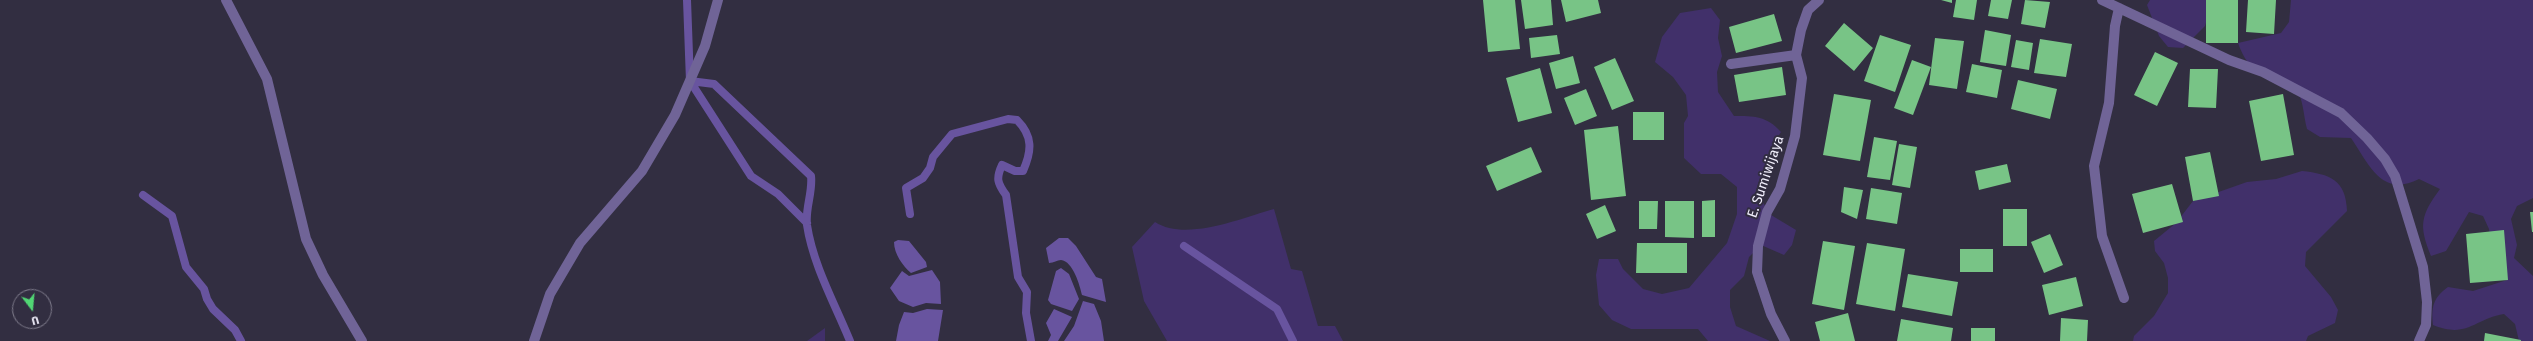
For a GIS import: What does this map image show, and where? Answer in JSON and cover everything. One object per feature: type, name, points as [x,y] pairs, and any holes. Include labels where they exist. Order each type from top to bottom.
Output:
[{"type":"street","points":[[226,0],[267,79],[306,239],[323,275],[362,341]]},
{"type":"street","points":[[534,341],[550,294],[580,243],[642,171],[675,115],[705,46],[718,0]]},
{"type":"street","name":"E. Sumiwijaya","points":[[1785,341],[1771,314],[1757,272],[1758,246],[1767,212],[1780,189],[1795,136],[1802,78],[1796,55],[1801,30],[1808,10],[1819,0]]},
{"type":"street","points":[[2102,0],[2229,60],[2264,72],[2341,113],[2367,138],[2384,158],[2395,176],[2423,267],[2427,302],[2426,326],[2419,341]]},
{"type":"street","points":[[2119,8],[2114,33],[2109,103],[2094,166],[2102,236],[2124,298]]},
{"type":"street","points":[[1731,64],[1796,55]]},
{"type":"shaded area","points":[[2150,0],[2213,0],[2205,26],[2183,48],[2168,47],[2159,36],[2147,5]]},
{"type":"shaded area","points":[[2291,0],[2533,0],[2533,198],[2517,206],[2511,219],[2517,245],[2514,258],[2533,276],[2533,341],[2519,341],[2515,324],[2504,314],[2494,316],[2462,329],[2445,329],[2433,325],[2432,313],[2434,303],[2439,295],[2448,287],[2473,291],[2507,280],[2491,245],[2489,229],[2483,216],[2469,212],[2446,251],[2431,256],[2424,236],[2423,228],[2425,213],[2440,189],[2419,179],[2406,184],[2395,184],[2386,181],[2370,167],[2351,138],[2320,137],[2307,129],[2302,102],[2295,87],[2267,78],[2260,74],[2247,62],[2238,43],[2281,33],[2289,22]]},
{"type":"shaded area","points":[[1711,8],[1720,20],[1718,38],[1722,56],[1717,72],[1718,92],[1734,116],[1760,118],[1771,123],[1781,132],[1770,149],[1760,198],[1771,215],[1796,230],[1792,245],[1784,255],[1761,245],[1749,257],[1744,276],[1730,290],[1730,307],[1736,326],[1770,341],[1708,341],[1698,329],[1631,329],[1612,320],[1599,305],[1596,275],[1599,259],[1618,259],[1623,269],[1643,289],[1662,294],[1689,288],[1727,243],[1737,214],[1737,187],[1721,174],[1701,174],[1684,158],[1684,123],[1688,116],[1686,95],[1673,77],[1655,62],[1662,37],[1680,13]]},
{"type":"shaded area","points":[[2302,171],[2321,174],[2335,180],[2340,186],[2346,201],[2347,211],[2306,252],[2305,266],[2331,297],[2338,310],[2335,323],[2308,336],[2306,341],[2133,341],[2134,336],[2154,316],[2168,293],[2168,278],[2164,263],[2155,251],[2154,241],[2176,223],[2193,201],[2247,182],[2276,179]]},
{"type":"shaded area","points":[[1274,209],[1291,269],[1302,271],[1318,326],[1335,326],[1343,341],[1167,341],[1144,301],[1132,247],[1155,222],[1168,228],[1182,230],[1198,229],[1230,222]]},
{"type":"shaded area","points":[[1059,238],[1068,238],[1076,246],[1096,277],[1102,279],[1106,302],[1082,295],[1075,274],[1065,261],[1060,260],[1049,263],[1046,248]]},
{"type":"shaded area","points":[[898,240],[909,241],[926,262],[927,267],[911,273],[897,255],[894,242]]},
{"type":"shaded area","points":[[1061,268],[1069,274],[1079,299],[1072,311],[1051,304],[1048,300],[1056,271]]},
{"type":"shaded area","points":[[932,270],[940,282],[941,304],[926,303],[913,307],[899,301],[890,288],[902,271],[909,276]]},
{"type":"shaded area","points":[[1083,301],[1094,304],[1101,321],[1104,341],[1064,341],[1074,326]]},
{"type":"shaded area","points":[[927,309],[943,310],[938,341],[896,341],[899,325],[904,312],[913,313]]},
{"type":"shaded area","points":[[1054,309],[1072,317],[1058,341],[1048,341],[1051,335],[1046,323]]},
{"type":"shaded area","points":[[825,328],[825,341],[807,341]]},
{"type":"building","points":[[1483,0],[1515,0],[1520,49],[1488,52]]},
{"type":"building","points":[[1521,0],[1551,0],[1553,25],[1525,29]]},
{"type":"building","points":[[1561,0],[1598,0],[1601,13],[1566,22]]},
{"type":"building","points":[[1941,0],[1952,0],[1952,3]]},
{"type":"building","points":[[1956,0],[1977,0],[1974,20],[1953,17]]},
{"type":"building","points":[[1991,0],[2012,0],[2008,19],[1988,16]]},
{"type":"building","points":[[2025,0],[2050,2],[2045,28],[2021,24]]},
{"type":"building","points":[[2206,0],[2238,0],[2238,43],[2206,43]]},
{"type":"building","points":[[2248,0],[2276,0],[2274,34],[2246,32]]},
{"type":"building","points":[[1774,14],[1782,41],[1736,53],[1729,27]]},
{"type":"building","points":[[1844,23],[1873,48],[1854,71],[1825,46]]},
{"type":"building","points":[[1985,30],[2011,35],[2006,66],[1980,62]]},
{"type":"building","points":[[1557,35],[1560,54],[1531,58],[1529,38]]},
{"type":"building","points":[[1880,35],[1911,45],[1895,92],[1864,81]]},
{"type":"building","points":[[1935,38],[1964,41],[1957,89],[1929,85]]},
{"type":"building","points":[[2040,39],[2072,44],[2066,77],[2034,73]]},
{"type":"building","points":[[2016,40],[2033,43],[2029,70],[2011,67]]},
{"type":"building","points":[[2155,52],[2178,63],[2157,106],[2134,95]]},
{"type":"building","points":[[1573,56],[1580,83],[1556,89],[1549,63]]},
{"type":"building","points":[[1615,58],[1634,101],[1612,110],[1594,67]]},
{"type":"building","points":[[1912,60],[1931,67],[1913,115],[1894,108]]},
{"type":"building","points":[[1972,64],[2002,70],[1997,98],[1966,92]]},
{"type":"building","points":[[1782,67],[1786,95],[1739,102],[1734,75]]},
{"type":"building","points":[[1540,68],[1552,113],[1518,122],[1506,78]]},
{"type":"building","points":[[2190,69],[2218,69],[2216,108],[2188,107]]},
{"type":"building","points":[[2018,80],[2057,89],[2050,119],[2011,109]]},
{"type":"building","points":[[1586,89],[1597,116],[1575,125],[1564,98]]},
{"type":"building","points":[[1834,94],[1871,100],[1860,161],[1823,155]]},
{"type":"building","points":[[2283,94],[2294,155],[2261,161],[2249,101]]},
{"type":"building","points":[[1633,112],[1664,112],[1664,140],[1633,140]]},
{"type":"building","points":[[1618,126],[1626,196],[1591,200],[1584,130]]},
{"type":"building","points":[[1874,137],[1897,141],[1890,180],[1867,177]]},
{"type":"building","points":[[1899,144],[1917,147],[1910,188],[1892,185]]},
{"type":"building","points":[[1531,147],[1542,172],[1497,191],[1486,166]]},
{"type":"building","points":[[2210,152],[2219,196],[2193,201],[2185,157]]},
{"type":"building","points":[[2007,164],[2011,182],[1979,190],[1975,171]]},
{"type":"building","points":[[2172,184],[2183,222],[2143,233],[2132,194]]},
{"type":"building","points":[[1844,187],[1863,190],[1857,219],[1841,212]]},
{"type":"building","points":[[1871,188],[1902,193],[1897,224],[1866,219]]},
{"type":"building","points":[[1715,200],[1715,237],[1702,237],[1702,201]]},
{"type":"building","points":[[1639,201],[1658,201],[1657,229],[1639,229]]},
{"type":"building","points":[[1665,201],[1694,201],[1694,238],[1665,237]]},
{"type":"building","points":[[1605,205],[1616,231],[1597,239],[1586,214]]},
{"type":"building","points":[[2003,209],[2027,209],[2027,246],[2003,246]]},
{"type":"building","points":[[2530,212],[2533,212],[2533,232],[2532,232]]},
{"type":"building","points":[[2504,230],[2508,280],[2470,283],[2466,234]]},
{"type":"building","points":[[2050,234],[2063,265],[2044,273],[2031,242]]},
{"type":"building","points":[[1823,241],[1855,246],[1844,310],[1812,304]]},
{"type":"building","points":[[1637,243],[1687,243],[1687,273],[1636,273]]},
{"type":"building","points":[[1867,243],[1905,249],[1895,311],[1856,304]]},
{"type":"building","points":[[1960,249],[1993,249],[1993,272],[1960,272]]},
{"type":"building","points":[[1908,274],[1958,282],[1952,316],[1902,307]]},
{"type":"building","points":[[2076,277],[2083,306],[2049,315],[2042,285]]},
{"type":"building","points":[[1848,313],[1855,341],[1820,341],[1815,322]]},
{"type":"building","points":[[2061,318],[2088,320],[2087,341],[2060,341]]},
{"type":"building","points":[[1901,319],[1953,328],[1951,341],[1897,341]]},
{"type":"building","points":[[1971,328],[1995,328],[1995,341],[1971,341]]},
{"type":"building","points":[[2485,333],[2521,340],[2521,341],[2484,341]]},
{"type":"waterway","points":[[687,0],[690,81],[751,176],[778,194],[807,223]]},
{"type":"waterway","points":[[690,81],[714,84],[811,176],[807,219],[810,240],[819,270],[850,341]]},
{"type":"waterway","points":[[910,214],[906,188],[923,178],[930,168],[933,157],[952,134],[1008,119],[1017,120],[1026,132],[1028,138],[1029,150],[1026,164],[1023,171],[1015,171],[1002,165],[998,180],[1006,195],[1018,277],[1027,292],[1026,313],[1031,341]]},
{"type":"waterway","points":[[143,195],[172,216],[186,267],[204,289],[207,299],[213,309],[235,330],[241,341]]},
{"type":"waterway","points":[[1184,246],[1277,309],[1293,341]]}]
